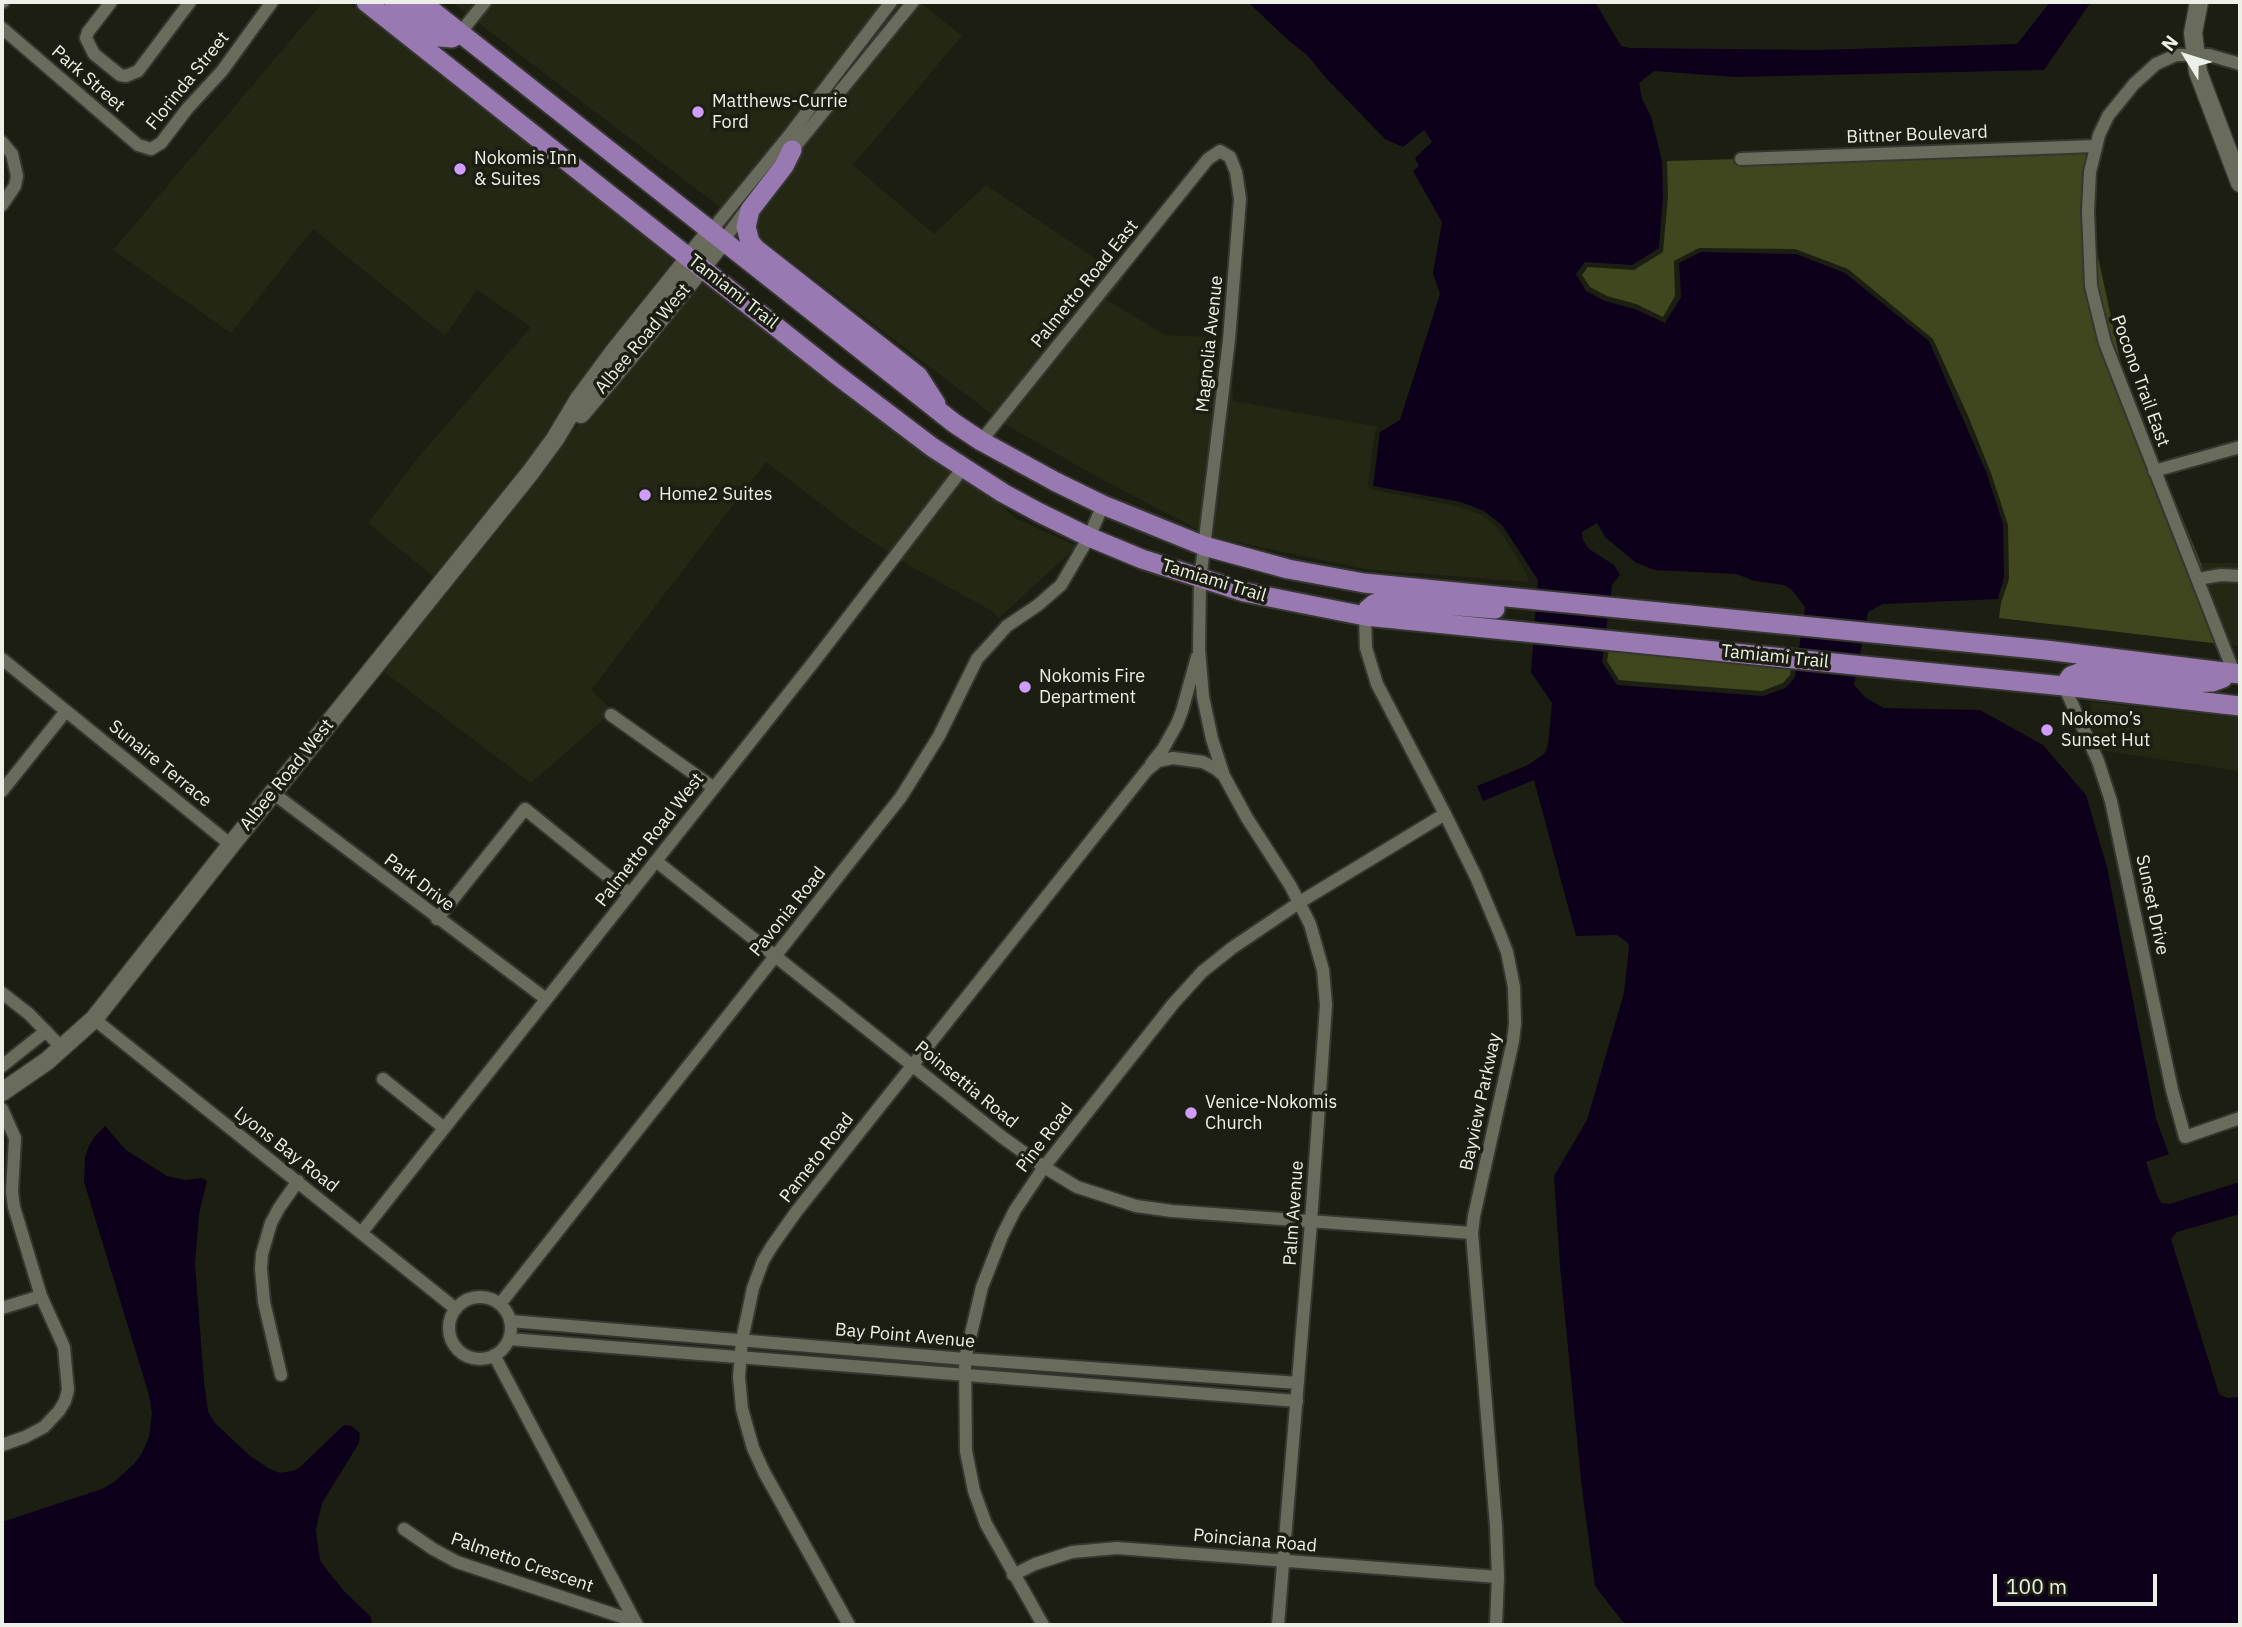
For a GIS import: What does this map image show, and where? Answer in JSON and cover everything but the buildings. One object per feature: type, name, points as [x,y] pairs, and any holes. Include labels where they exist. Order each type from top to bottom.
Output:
[{"type":"main road","name":"Tamiami Trail","points":[[366,2],[906,429],[1026,506],[1142,559],[1200,580],[1284,602],[1365,616],[2064,686],[2240,707]]},
{"type":"main road","points":[[394,2],[439,37],[452,38],[460,33]]},
{"type":"main road","name":"Tamiami Trail","points":[[421,2],[945,416],[981,441],[1103,505],[1204,546],[1247,560],[1328,577],[1533,601],[2046,650],[2237,674]]},
{"type":"main road","points":[[792,150],[784,166],[750,210],[746,226],[750,242],[918,376],[945,416]]},
{"type":"main road","points":[[1365,616],[1374,604],[1385,600],[1490,609],[1533,601]]},
{"type":"main road","points":[[2064,686],[2077,672],[2087,670],[2190,683],[2212,682],[2237,674]]},
{"type":"street","points":[[111,2],[86,38],[91,50],[120,75],[132,75],[138,71],[190,2]]},
{"type":"street","name":"Florinda Street","points":[[155,148],[222,71],[272,2]]},
{"type":"street","points":[[460,33],[485,2]]},
{"type":"street","points":[[717,236],[891,2]]},
{"type":"street","points":[[717,236],[792,150],[913,2]]},
{"type":"street","points":[[2199,2],[2193,33],[2194,54],[2207,100],[2240,183]]},
{"type":"street","name":"Park Street","points":[[2,28],[138,145],[155,148]]},
{"type":"street","points":[[2194,54],[2221,57],[2240,64]]},
{"type":"street","name":"Pocono Trail East","points":[[2194,54],[2165,59],[2143,75],[2124,94],[2108,116],[2095,146],[2090,172],[2090,266],[2094,304],[2110,358],[2237,674]]},
{"type":"street","points":[[2,142],[12,154],[17,176],[15,186],[2,205]]},
{"type":"street","name":"Bittner Boulevard","points":[[1741,159],[2095,146]]},
{"type":"street","name":"Palmetto Road East","points":[[981,441],[1209,159],[1220,151]]},
{"type":"street","name":"Magnolia Avenue","points":[[1200,580],[1229,340],[1240,199],[1239,184],[1230,157],[1220,151]]},
{"type":"street","name":"Albee Road West","points":[[2,1092],[63,1049],[94,1019],[555,439],[604,364],[717,236]]},
{"type":"street","points":[[2154,471],[2240,447]]},
{"type":"street","name":"Palmetto Road West","points":[[362,1232],[714,788],[963,468]]},
{"type":"street","name":"Pavonia Road","points":[[500,1304],[914,779],[981,653],[1007,626],[1061,585],[1089,537],[1103,505]]},
{"type":"street","points":[[2198,579],[2221,575],[2240,576]]},
{"type":"street","name":"Palm Avenue","points":[[1200,580],[1199,649],[1205,710],[1216,754],[1224,776],[1247,818],[1300,902],[1310,924],[1319,952],[1326,1005],[1278,1625]]},
{"type":"street","name":"Bayview Parkway","points":[[1365,616],[1366,648],[1377,684],[1446,814],[1500,934],[1511,969],[1515,1005],[1513,1041],[1472,1233],[1493,1478],[1498,1577],[1496,1625]]},
{"type":"street","name":"Pameto Road","points":[[849,1625],[753,1448],[741,1402],[740,1357],[741,1340],[753,1288],[772,1246],[1163,750],[1182,710],[1199,649]]},
{"type":"street","name":"Sunaire Terrace","points":[[2,659],[231,845]]},
{"type":"street","name":"Sunset Drive","points":[[2064,686],[2098,761],[2111,801],[2172,1090],[2185,1137],[2240,1118]]},
{"type":"street","points":[[2,791],[66,711]]},
{"type":"street","points":[[611,715],[714,788]]},
{"type":"street","points":[[1147,770],[1158,761],[1173,758],[1203,762],[1224,776]]},
{"type":"street","name":"Park Drive","points":[[273,793],[546,999]]},
{"type":"street","points":[[437,919],[525,809],[630,894]]},
{"type":"street","name":"Pine Road","points":[[1043,1625],[986,1524],[974,1491],[965,1441],[965,1359],[972,1320],[991,1258],[1015,1210],[1044,1167],[1164,1014],[1202,972],[1300,902],[1446,814]]},
{"type":"street","name":"Poinsettia Road","points":[[656,861],[1044,1167],[1077,1186],[1136,1206],[1172,1211],[1472,1233]]},
{"type":"street","points":[[2,993],[29,1014],[63,1049]]},
{"type":"street","name":"Lyons Bay Road","points":[[94,1019],[456,1309]]},
{"type":"street","points":[[2,1066],[46,1031]]},
{"type":"street","points":[[383,1079],[444,1128]]},
{"type":"street","points":[[2,1109],[15,1138],[13,1199],[41,1296],[64,1347],[67,1396],[59,1411],[44,1427],[2,1445]]},
{"type":"street","points":[[281,1375],[264,1302],[262,1261],[265,1238],[271,1223],[298,1181]]},
{"type":"street","points":[[2,1308],[41,1296]]},
{"type":"street","points":[[472,1298],[492,1299],[500,1304],[510,1321],[509,1339],[500,1351],[476,1359],[467,1356],[453,1344],[449,1326],[456,1309],[463,1302],[472,1298]]},
{"type":"street","name":"Bay Point Avenue","points":[[510,1321],[965,1359],[1297,1383]]},
{"type":"street","name":"Bay Point Avenue","points":[[509,1339],[1297,1401]]},
{"type":"street","points":[[494,1355],[636,1623]]},
{"type":"street","name":"Palmetto Crescent","points":[[404,1529],[432,1549],[464,1564],[636,1623]]},
{"type":"street","name":"Poinciana Road","points":[[1013,1574],[1072,1552],[1128,1548],[1498,1577]]},
{"type":"shaded area","points":[[323,2],[348,2],[681,258],[550,436],[436,579],[368,523],[417,459],[531,327],[477,290],[445,336],[313,229],[231,333],[113,250]]},
{"type":"shaded area","points":[[451,2],[920,2],[962,36],[853,165],[934,234],[986,185],[1124,278],[1107,300],[1165,335],[1231,338],[1233,401],[1379,427],[1375,431],[1368,484],[1370,489],[1460,507],[1482,515],[1498,528],[1526,572],[1529,582],[1365,569],[1212,537],[1094,475],[1006,425]]},
{"type":"shaded area","points":[[1248,2],[1595,2],[1621,46],[1630,48],[1817,50],[2017,44],[2050,2],[2091,2],[2044,70],[1735,77],[1654,71],[1639,83],[1642,99],[1651,116],[1662,161],[1663,195],[1659,248],[1632,265],[1585,262],[1576,274],[1586,291],[1605,301],[1635,309],[1665,323],[1681,297],[1679,263],[1701,252],[1796,254],[1845,273],[1929,341],[1987,474],[2003,524],[2004,577],[1998,599],[1883,604],[1868,612],[1854,685],[1866,698],[1884,708],[1980,710],[2043,745],[2086,795],[2107,867],[2156,1119],[2169,1154],[2146,1162],[2158,1198],[2162,1203],[2169,1204],[2240,1182],[2240,1214],[2177,1232],[2171,1239],[2219,1394],[2227,1398],[2240,1397],[2240,1625],[1629,1625],[1623,1622],[1595,1586],[1582,1489],[1560,1267],[1554,1176],[1587,1120],[1624,993],[1629,947],[1628,943],[1617,935],[1576,936],[1534,780],[1483,801],[1477,786],[1528,765],[1545,753],[1548,745],[1552,703],[1531,672],[1538,580],[1502,525],[1484,511],[1461,502],[1373,486],[1380,432],[1400,420],[1440,294],[1433,273],[1442,222],[1413,171],[1419,166],[1415,158],[1432,142],[1424,130],[1403,147],[1385,139],[1307,55]],"holes":[[[1597,523],[1605,537],[1635,562],[1654,570],[1736,574],[1755,581],[1784,585],[1792,590],[1805,607],[1795,677],[1786,688],[1763,696],[1617,685],[1602,662],[1612,585],[1620,575],[1614,565],[1589,549],[1583,540],[1582,532]]]},
{"type":"shaded area","points":[[703,276],[978,484],[1016,519],[1077,546],[999,618],[990,610],[910,566],[855,530],[766,462],[591,690],[613,711],[531,783],[380,669],[560,443],[589,414]]},
{"type":"shaded area","points":[[2201,563],[2240,563],[2240,646],[2221,644]]},
{"type":"shaded area","points":[[2090,702],[2240,718],[2240,771],[2097,750]]},
{"type":"shaded area","points":[[105,1126],[126,1150],[167,1176],[185,1180],[202,1178],[207,1181],[199,1214],[195,1264],[204,1382],[208,1411],[214,1422],[249,1455],[280,1473],[299,1468],[344,1425],[351,1426],[360,1433],[359,1443],[322,1503],[316,1529],[320,1560],[344,1591],[371,1617],[372,1625],[2,1625],[2,1522],[102,1489],[134,1464],[149,1437],[152,1413],[149,1395],[84,1182],[85,1157],[89,1146]]},
{"type":"green space","points":[[2089,149],[2094,238],[2124,378],[2201,563],[2221,644],[1999,618],[2009,579],[2008,525],[1969,418],[1933,339],[1848,269],[1795,249],[1699,248],[1674,261],[1675,296],[1663,317],[1636,304],[1607,296],[1590,287],[1582,275],[1588,267],[1634,270],[1663,252],[1668,196],[1667,161]]},
{"type":"green space","points":[[1609,649],[1792,664],[1790,675],[1783,683],[1762,691],[1642,682],[1619,680],[1607,661]]},
{"type":"place","name":"Matthews-Currie Ford","points":[[698,112]]},
{"type":"place","name":"Nokomis Inn & Suites","points":[[460,169]]},
{"type":"place","name":"Home2 Suites","points":[[645,495]]},
{"type":"place","name":"Nokomis Fire Department","points":[[1025,687]]},
{"type":"place","name":"Nokomo’s Sunset Hut","points":[[2047,730]]},
{"type":"place","name":"Venice-Nokomis Church","points":[[1191,1113]]}]
